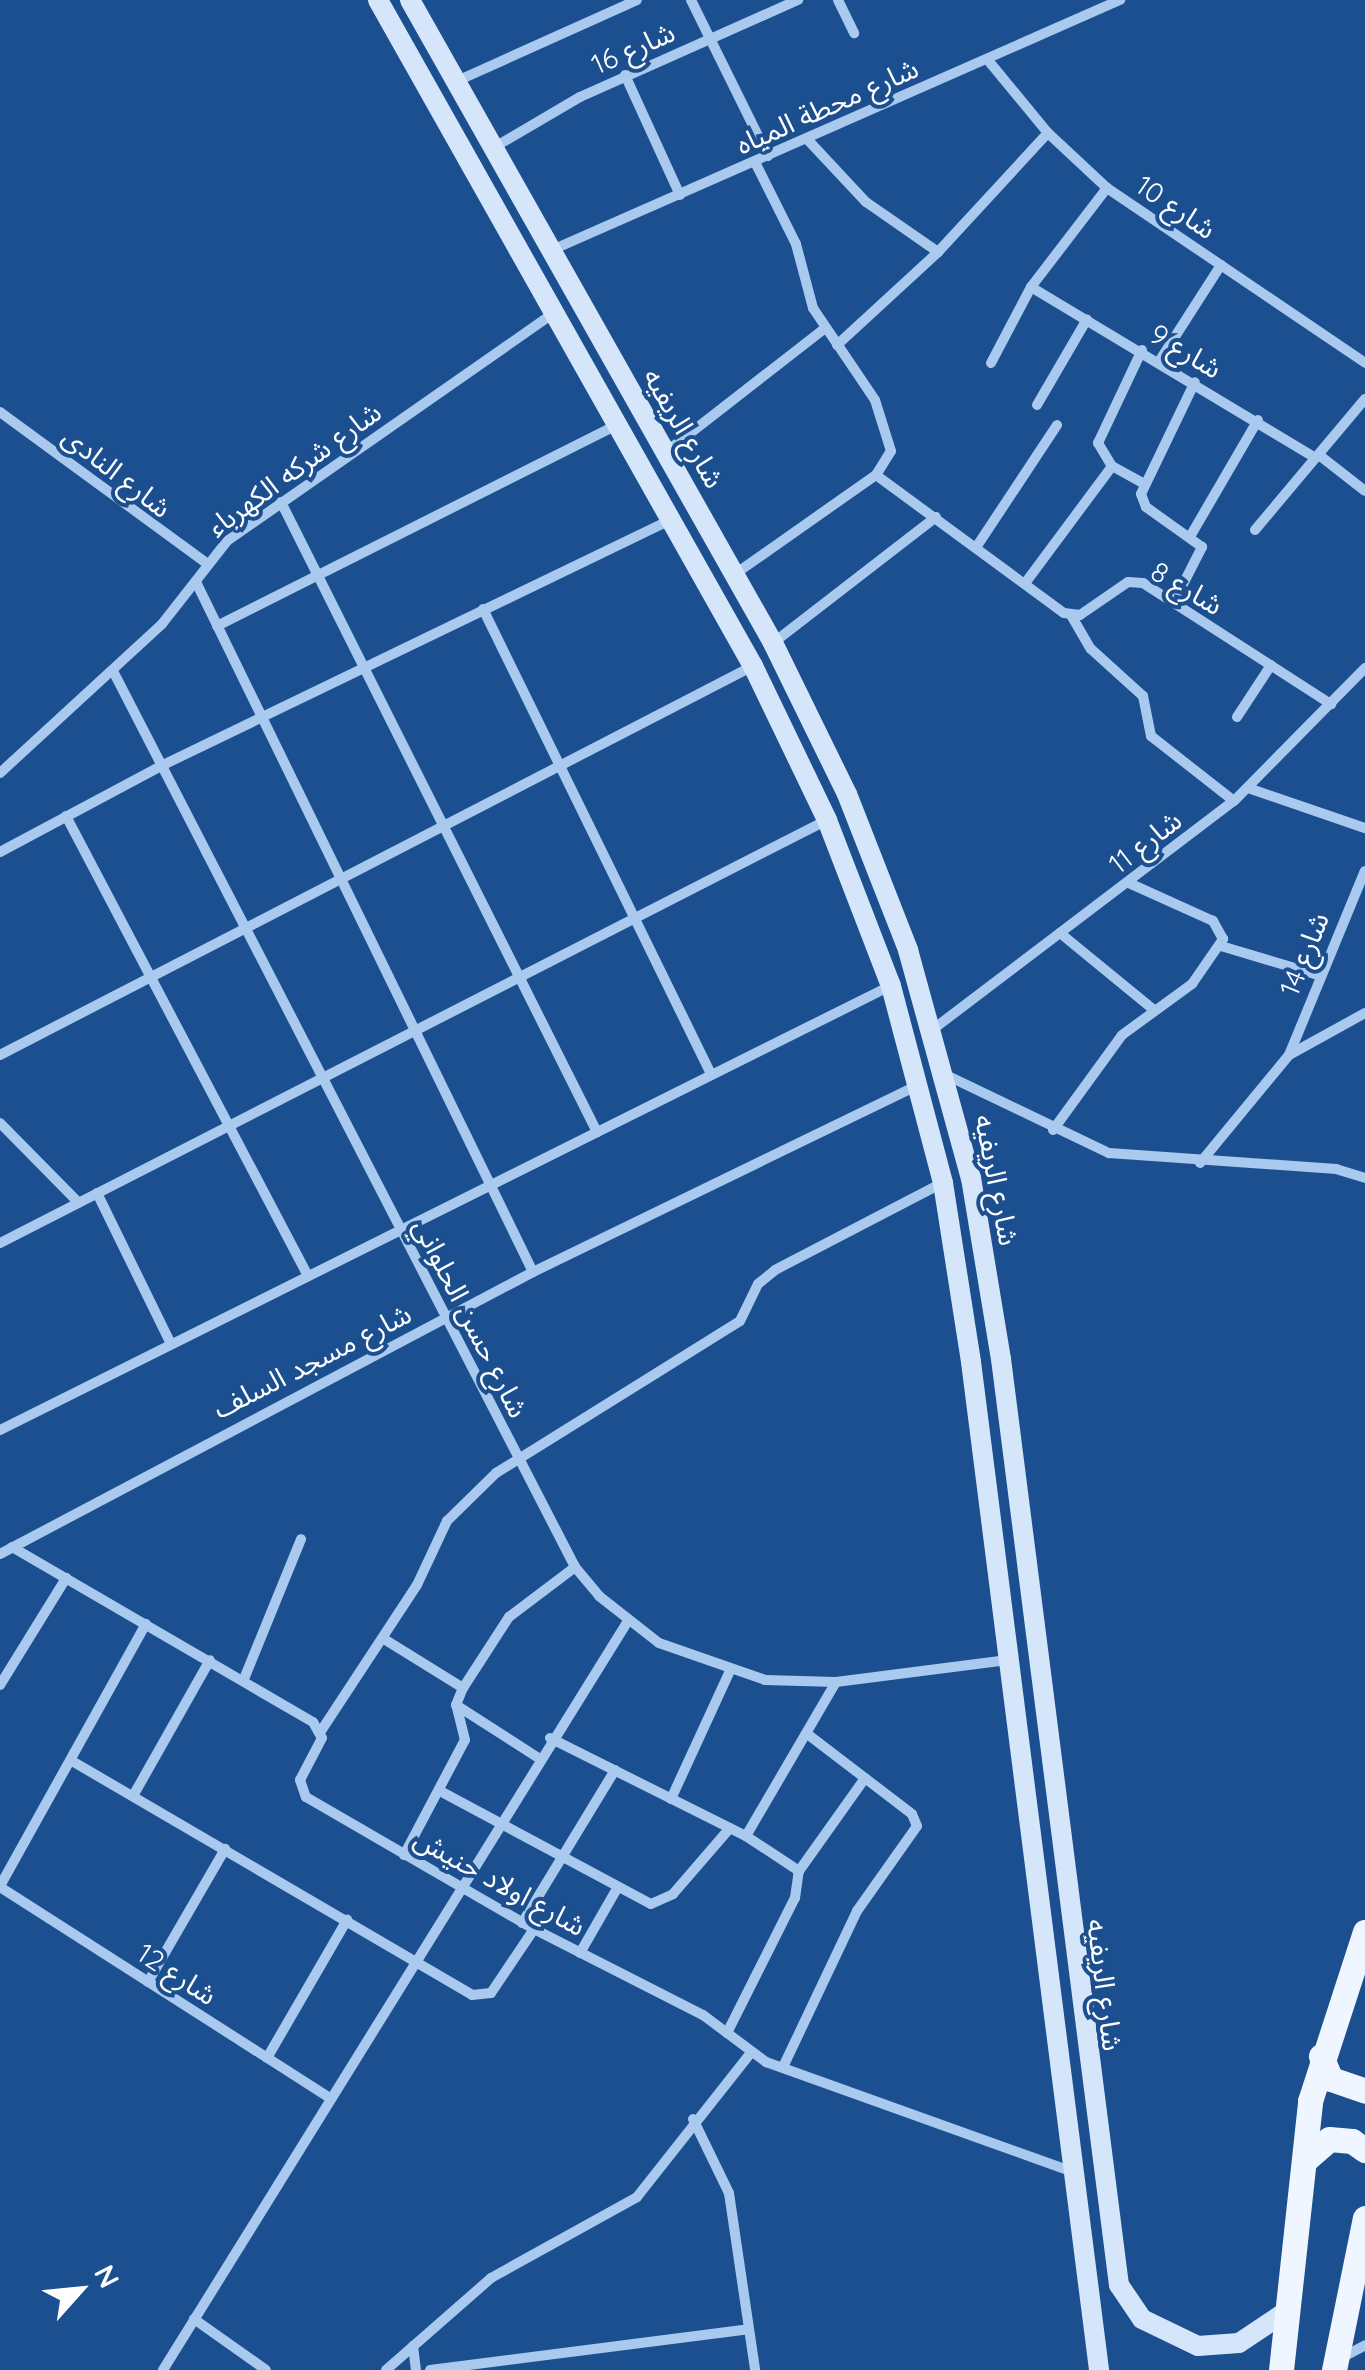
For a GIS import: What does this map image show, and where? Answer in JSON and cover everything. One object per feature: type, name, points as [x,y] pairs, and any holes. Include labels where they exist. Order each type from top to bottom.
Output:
[{"type":"main road","points":[[1281,2370],[1304,2162],[1321,2056],[1365,1932]]},
{"type":"main road","points":[[1321,2056],[1331,2079],[1365,2091]]},
{"type":"main road","points":[[1304,2162],[1330,2139],[1352,2141],[1365,2150]]},
{"type":"main road","points":[[1335,2366],[1362,2253],[1365,2218]]},
{"type":"street","name":"شارع الريفيه","points":[[378,0],[753,666],[827,820],[891,986],[943,1183],[971,1362],[1099,2370]]},
{"type":"street","points":[[456,81],[636,0]]},
{"type":"street","points":[[691,0],[768,156]]},
{"type":"street","name":"شارع 16","points":[[493,148],[625,75],[798,0]]},
{"type":"street","points":[[838,0],[854,33]]},
{"type":"street","name":"شارع محطة المياه","points":[[551,251],[1120,0]]},
{"type":"street","name":"شارع الريفيه","points":[[416,2],[493,148],[774,642],[872,856],[932,1030],[972,1178],[1001,1359],[1118,2285],[1142,2319],[1198,2346],[1239,2343],[1290,2309]]},
{"type":"street","name":"شارع 10","points":[[987,59],[1048,134],[1107,188],[1365,362]]},
{"type":"street","points":[[625,75],[680,195]]},
{"type":"street","points":[[836,345],[938,252],[1048,134]]},
{"type":"street","points":[[807,138],[866,202],[938,252]]},
{"type":"street","points":[[734,574],[876,475],[886,465],[892,437],[824,329],[796,244],[755,162]]},
{"type":"street","points":[[991,363],[1031,286],[1107,188]]},
{"type":"street","points":[[1160,360],[1220,265]]},
{"type":"street","name":"شارع 9","points":[[1031,286],[1160,360],[1317,456],[1365,490]]},
{"type":"street","points":[[550,308],[572,288]]},
{"type":"street","name":"شارع شركه الكهرباء","points":[[0,773],[114,671],[208,564],[281,502],[550,308]]},
{"type":"street","points":[[1036,405],[1087,319]]},
{"type":"street","points":[[666,452],[824,329]]},
{"type":"street","points":[[1142,350],[1098,434],[1100,452],[1112,466],[1145,484]]},
{"type":"street","points":[[1174,602],[1202,552],[1191,535],[1146,507],[1145,484],[1195,382]]},
{"type":"street","points":[[1255,530],[1365,399]]},
{"type":"street","name":"شارع النادى","points":[[0,412],[208,564]]},
{"type":"street","points":[[1191,535],[1258,420]]},
{"type":"street","points":[[217,626],[617,425]]},
{"type":"street","points":[[977,546],[1056,426]]},
{"type":"street","points":[[1026,582],[1112,466]]},
{"type":"street","points":[[876,475],[1071,615],[1091,650],[1143,696],[1151,736],[1234,801]]},
{"type":"street","points":[[281,502],[598,1132]]},
{"type":"street","points":[[774,642],[936,517]]},
{"type":"street","points":[[0,852],[161,766],[670,520]]},
{"type":"street","name":"شارع 8","points":[[1071,615],[1135,581],[1331,704]]},
{"type":"street","points":[[196,582],[533,1272]]},
{"type":"street","points":[[484,609],[711,1074]]},
{"type":"street","points":[[1237,717],[1271,665]]},
{"type":"street","points":[[0,1055],[753,666]]},
{"type":"street","name":"شارع 11","points":[[932,1030],[1234,801],[1365,668]]},
{"type":"street","name":"شارع حسن الحلواني","points":[[114,671],[575,1567],[628,1621],[676,1652],[729,1673],[836,1682],[1008,1660]]},
{"type":"street","points":[[1248,788],[1365,828]]},
{"type":"street","points":[[66,816],[308,1276]]},
{"type":"street","points":[[0,1243],[827,820]]},
{"type":"street","name":"شارع 14","points":[[1289,1055],[1318,975],[1365,871]]},
{"type":"street","points":[[1052,1130],[1122,1035],[1192,984],[1221,946],[1219,926],[1129,883]]},
{"type":"street","points":[[1060,933],[1154,1010]]},
{"type":"street","points":[[1221,946],[1318,975]]},
{"type":"street","points":[[0,1430],[891,986]]},
{"type":"street","points":[[1200,1163],[1289,1055],[1365,1013]]},
{"type":"street","points":[[946,1076],[1109,1154],[1336,1169],[1365,1178]]},
{"type":"street","name":"شارع مسجد السلف","points":[[0,1554],[533,1272],[920,1085]]},
{"type":"street","points":[[0,1122],[79,1203]]},
{"type":"street","points":[[12,1547],[244,1680],[321,1731],[384,1639],[447,1521],[518,1457],[740,1321],[758,1284],[774,1270],[943,1183]]},
{"type":"street","points":[[97,1193],[172,1344]]},
{"type":"street","points":[[971,1362],[1001,1359]]},
{"type":"street","points":[[244,1680],[300,1539]]},
{"type":"street","points":[[404,1855],[464,1740],[456,1705],[463,1688],[509,1617],[575,1567]]},
{"type":"street","points":[[0,1685],[66,1578]]},
{"type":"street","points":[[163,2370],[418,1963],[538,1757],[628,1621]]},
{"type":"street","points":[[0,1886],[146,1624]]},
{"type":"street","points":[[384,1639],[463,1688]]},
{"type":"street","points":[[133,1796],[210,1660]]},
{"type":"street","points":[[671,1798],[729,1673]]},
{"type":"street","points":[[746,1836],[836,1682]]},
{"type":"street","points":[[456,1705],[538,1757]]},
{"type":"street","name":"شارع اولاد حنيش","points":[[321,1731],[300,1793],[404,1855],[727,2033],[750,2054],[1071,2171]]},
{"type":"street","points":[[782,2066],[857,1911],[918,1826],[912,1814],[806,1733]]},
{"type":"street","points":[[550,1738],[746,1836],[799,1871]]},
{"type":"street","points":[[72,1761],[418,1963],[486,1996],[534,1930]]},
{"type":"street","points":[[522,1923],[615,1770]]},
{"type":"street","points":[[727,2033],[795,1898],[799,1871],[865,1778]]},
{"type":"street","points":[[440,1790],[651,1904],[665,1900],[730,1828]]},
{"type":"street","points":[[148,1982],[225,1849]]},
{"type":"street","name":"شارع 12","points":[[0,1886],[331,2099]]},
{"type":"street","points":[[580,1953],[618,1887]]},
{"type":"street","points":[[266,2058],[347,1920]]},
{"type":"street","points":[[386,2370],[491,2278],[636,2196],[693,2119],[750,2054]]},
{"type":"street","points":[[693,2119],[729,2193],[755,2370]]},
{"type":"street","points":[[194,2320],[266,2370]]},
{"type":"street","points":[[430,2370],[748,2329]]},
{"type":"street","points":[[1335,2366],[1365,2345]]},
{"type":"street","points":[[413,2346],[416,2370]]}]
